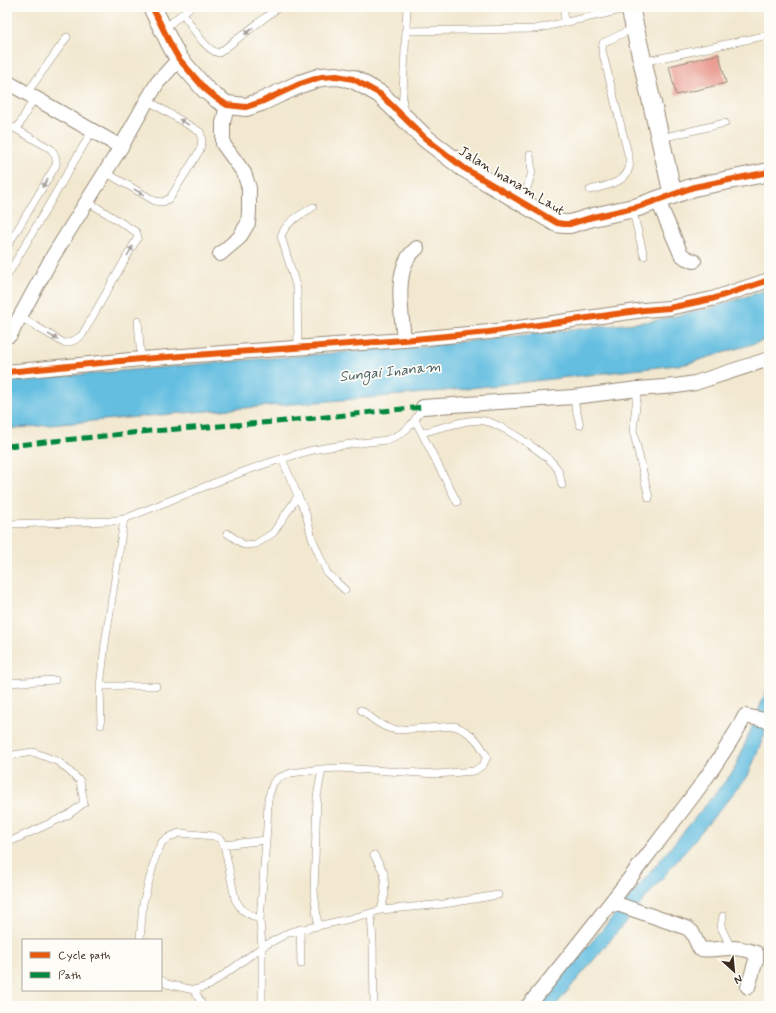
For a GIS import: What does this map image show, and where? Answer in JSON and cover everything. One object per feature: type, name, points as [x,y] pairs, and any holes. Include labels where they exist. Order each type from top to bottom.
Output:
[{"type":"street","points":[[152,7],[179,58],[205,89],[227,105],[223,123],[223,144],[244,173],[249,188],[249,212],[248,223],[239,238],[220,254]]},
{"type":"street","points":[[631,7],[660,138],[666,198],[681,254],[694,261]]},
{"type":"street","points":[[8,336],[53,256],[121,147],[158,82],[179,58]]},
{"type":"street","name":"Jalan Inanam Laut","points":[[227,105],[246,106],[261,102],[300,84],[321,77],[337,76],[353,79],[380,94],[425,138],[464,168],[548,218],[564,224],[632,208],[666,198],[694,187],[769,172]]},
{"type":"street","points":[[7,82],[121,147]]},
{"type":"street","points":[[404,340],[401,284],[403,267],[409,256],[417,248]]},
{"type":"street","points":[[7,372],[141,359],[404,340],[489,332],[644,310],[669,308],[712,299],[769,280]]},
{"type":"street","points":[[423,407],[573,397],[676,386],[695,383],[769,359]]},
{"type":"street","points":[[528,1006],[615,904],[698,789],[735,734],[745,716],[769,721]]},
{"type":"street","points":[[615,904],[638,910],[687,928],[692,932],[700,949],[707,951],[730,948],[750,951],[756,954],[756,960],[748,987]]},
{"type":"lane","points":[[163,30],[190,7]]},
{"type":"lane","points":[[183,14],[207,47],[214,52],[219,52],[279,7]]},
{"type":"lane","points":[[402,115],[407,7]]},
{"type":"lane","points":[[564,7],[564,22]]},
{"type":"lane","points":[[405,31],[535,29],[631,7]]},
{"type":"lane","points":[[590,190],[622,179],[629,168],[629,158],[602,50],[603,43],[635,28]]},
{"type":"lane","points":[[642,62],[769,35]]},
{"type":"lane","points":[[17,130],[30,95],[67,37]]},
{"type":"lane","points":[[105,172],[155,201],[163,202],[170,198],[200,150],[202,143],[202,136],[200,132],[147,100]]},
{"type":"lane","points":[[660,138],[725,123]]},
{"type":"lane","points":[[7,124],[51,149],[56,156],[56,165],[7,247]]},
{"type":"lane","points":[[7,274],[92,131]]},
{"type":"lane","points":[[520,200],[527,188],[532,172],[530,155]]},
{"type":"lane","points":[[20,317],[64,343],[76,340],[82,335],[138,237],[136,232],[88,201]]},
{"type":"lane","points":[[298,348],[297,289],[281,236],[289,222],[312,207]]},
{"type":"lane","points":[[632,208],[644,256]]},
{"type":"lane","points":[[138,321],[141,359]]},
{"type":"lane","points":[[638,389],[633,430],[649,498]]},
{"type":"lane","points":[[573,397],[580,425]]},
{"type":"lane","points":[[7,524],[110,521],[124,519],[216,482],[282,459],[315,450],[386,440],[396,437],[408,429],[423,407]]},
{"type":"lane","points":[[415,420],[457,502]]},
{"type":"lane","points":[[422,433],[461,422],[484,420],[524,441],[550,460],[558,470],[562,485]]},
{"type":"lane","points":[[282,459],[306,514],[312,538],[327,573],[345,590]]},
{"type":"lane","points":[[227,533],[244,545],[256,544],[273,533],[298,496]]},
{"type":"lane","points":[[101,725],[100,686],[124,519]]},
{"type":"lane","points":[[7,683],[55,680]]},
{"type":"lane","points":[[100,686],[156,686]]},
{"type":"lane","points":[[262,1006],[262,947],[260,920],[268,799],[273,784],[278,778],[291,773],[339,768],[437,774],[474,771],[483,765],[487,757],[478,741],[462,729],[455,726],[390,730],[361,710]]},
{"type":"lane","points":[[7,756],[33,752],[59,762],[80,781],[84,803],[68,815],[7,843]]},
{"type":"lane","points":[[318,926],[314,891],[317,797],[322,770]]},
{"type":"lane","points":[[140,939],[142,902],[156,856],[162,842],[179,833],[214,836],[220,839],[224,845],[235,899],[242,910],[260,920]]},
{"type":"lane","points":[[224,845],[266,840]]},
{"type":"lane","points":[[374,855],[384,873],[385,894],[381,910]]},
{"type":"lane","points":[[162,981],[167,984],[194,990],[210,985],[262,947],[290,932],[371,914],[381,910],[444,904],[498,895]]},
{"type":"lane","points":[[371,914],[374,1006]]},
{"type":"lane","points":[[723,916],[721,927],[730,948]]},
{"type":"lane","points":[[300,930],[300,964]]},
{"type":"lane","points":[[194,990],[203,1006]]},
{"type":"water","name":"Sungai Inanam","points":[[769,289],[769,339],[686,364],[426,393],[7,429],[7,381],[423,346],[653,321],[714,307]]},
{"type":"water","points":[[769,684],[769,723],[748,776],[555,1006],[537,1006],[629,898],[732,773]]},
{"type":"building","points":[[719,54],[726,83],[676,95],[669,66]]},
{"type":"marked path","points":[[7,446],[151,431],[276,422],[423,407]]},
{"type":"cycle path","points":[[152,7],[179,59],[205,89],[227,105],[246,107],[261,102],[300,84],[321,77],[337,76],[353,79],[380,94],[425,138],[464,168],[557,223],[570,224],[593,217],[638,207],[694,187],[769,172]]},
{"type":"cycle path","points":[[7,372],[141,359],[404,340],[489,332],[644,310],[669,308],[712,299],[769,280]]}]
